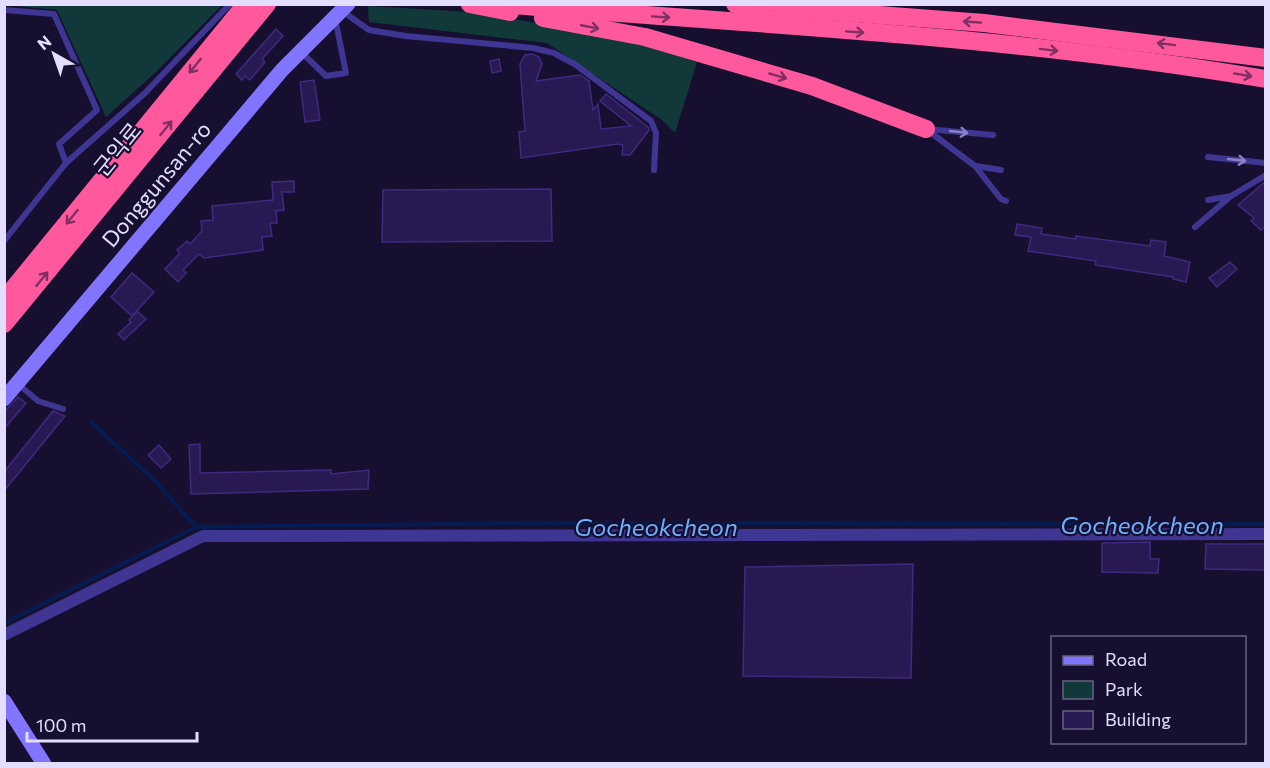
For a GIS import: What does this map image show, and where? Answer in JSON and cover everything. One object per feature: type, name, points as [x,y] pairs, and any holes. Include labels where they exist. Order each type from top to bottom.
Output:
[{"type":"highway","points":[[4,300],[246,4]]},
{"type":"highway","name":"군익로","points":[[4,324],[267,4]]},
{"type":"highway","points":[[470,4],[645,37],[812,86],[926,129]]},
{"type":"highway","points":[[498,4],[982,42],[1202,68],[1266,79]]},
{"type":"highway","points":[[735,4],[984,23],[1203,48],[1266,58]]},
{"type":"street","name":"Donggunsan-ro","points":[[4,399],[282,70],[342,11]]},
{"type":"street","points":[[4,635],[203,536],[1266,534]]},
{"type":"street","points":[[4,701],[44,764]]},
{"type":"lane","points":[[4,241],[66,163],[145,93],[230,4]]},
{"type":"lane","points":[[4,10],[54,14],[97,110],[59,144],[66,163]]},
{"type":"lane","points":[[301,52],[326,76],[346,73],[342,11]]},
{"type":"lane","points":[[342,11],[369,30],[554,53],[576,65],[651,122],[656,133],[654,170]]},
{"type":"lane","points":[[926,129],[993,135]]},
{"type":"lane","points":[[926,129],[975,166],[1001,199],[1006,201]]},
{"type":"lane","points":[[1208,157],[1266,163]]},
{"type":"lane","points":[[975,166],[1001,170]]},
{"type":"lane","points":[[1195,227],[1231,196],[1266,175]]},
{"type":"lane","points":[[1208,200],[1231,196]]},
{"type":"lane","points":[[17,384],[38,401],[63,409]]},
{"type":"green space","points":[[5,5],[222,5],[157,71],[106,117],[57,10]]},
{"type":"green space","points":[[368,6],[471,12],[625,38],[697,62],[675,133],[662,120],[547,43],[369,22]]},
{"type":"building","points":[[276,29],[283,36],[262,59],[265,62],[250,80],[245,76],[242,80],[236,74]]},
{"type":"building","points":[[532,54],[539,57],[542,64],[536,81],[580,75],[589,81],[593,110],[598,104],[601,129],[631,126],[600,101],[606,94],[648,127],[649,130],[630,155],[622,155],[623,145],[617,144],[521,158],[519,132],[525,131],[520,64],[525,55]]},
{"type":"building","points":[[499,59],[501,71],[492,73],[490,61]]},
{"type":"building","points":[[314,80],[320,120],[305,122],[300,82]]},
{"type":"building","points":[[294,181],[294,192],[282,192],[284,210],[276,211],[277,223],[270,223],[272,236],[262,237],[263,250],[204,258],[199,254],[183,270],[186,273],[178,282],[165,269],[180,253],[177,250],[187,241],[190,244],[202,231],[201,221],[213,220],[212,206],[273,200],[272,182]]},
{"type":"building","points":[[1266,181],[1266,226],[1261,230],[1251,221],[1254,218],[1238,205]]},
{"type":"building","points":[[551,189],[552,241],[382,242],[383,190]]},
{"type":"building","points":[[1017,224],[1042,228],[1041,234],[1076,239],[1076,236],[1150,246],[1151,240],[1166,242],[1164,256],[1190,262],[1186,282],[1173,279],[1173,277],[1095,265],[1096,261],[1028,251],[1031,237],[1015,235]]},
{"type":"building","points":[[1230,262],[1237,269],[1217,287],[1209,278]]},
{"type":"building","points":[[132,273],[154,292],[132,316],[111,297]]},
{"type":"building","points":[[137,311],[146,319],[124,340],[118,334],[131,322],[129,320]]},
{"type":"building","points":[[18,397],[26,403],[4,429],[4,412]]},
{"type":"building","points":[[53,411],[65,416],[4,491],[4,472]]},
{"type":"building","points":[[200,444],[200,473],[331,470],[331,474],[369,470],[368,489],[191,494],[189,445]]},
{"type":"building","points":[[159,445],[171,459],[161,468],[148,455]]},
{"type":"building","points":[[1150,542],[1150,559],[1159,559],[1158,573],[1102,572],[1102,543]]},
{"type":"building","points":[[1206,544],[1266,544],[1266,570],[1205,569]]},
{"type":"building","points":[[913,564],[911,678],[743,676],[745,567]]},
{"type":"waterway","name":"Gocheokcheon","points":[[91,422],[156,482],[196,527],[522,523],[1266,524]]},
{"type":"waterway","points":[[4,623],[196,527]]}]
